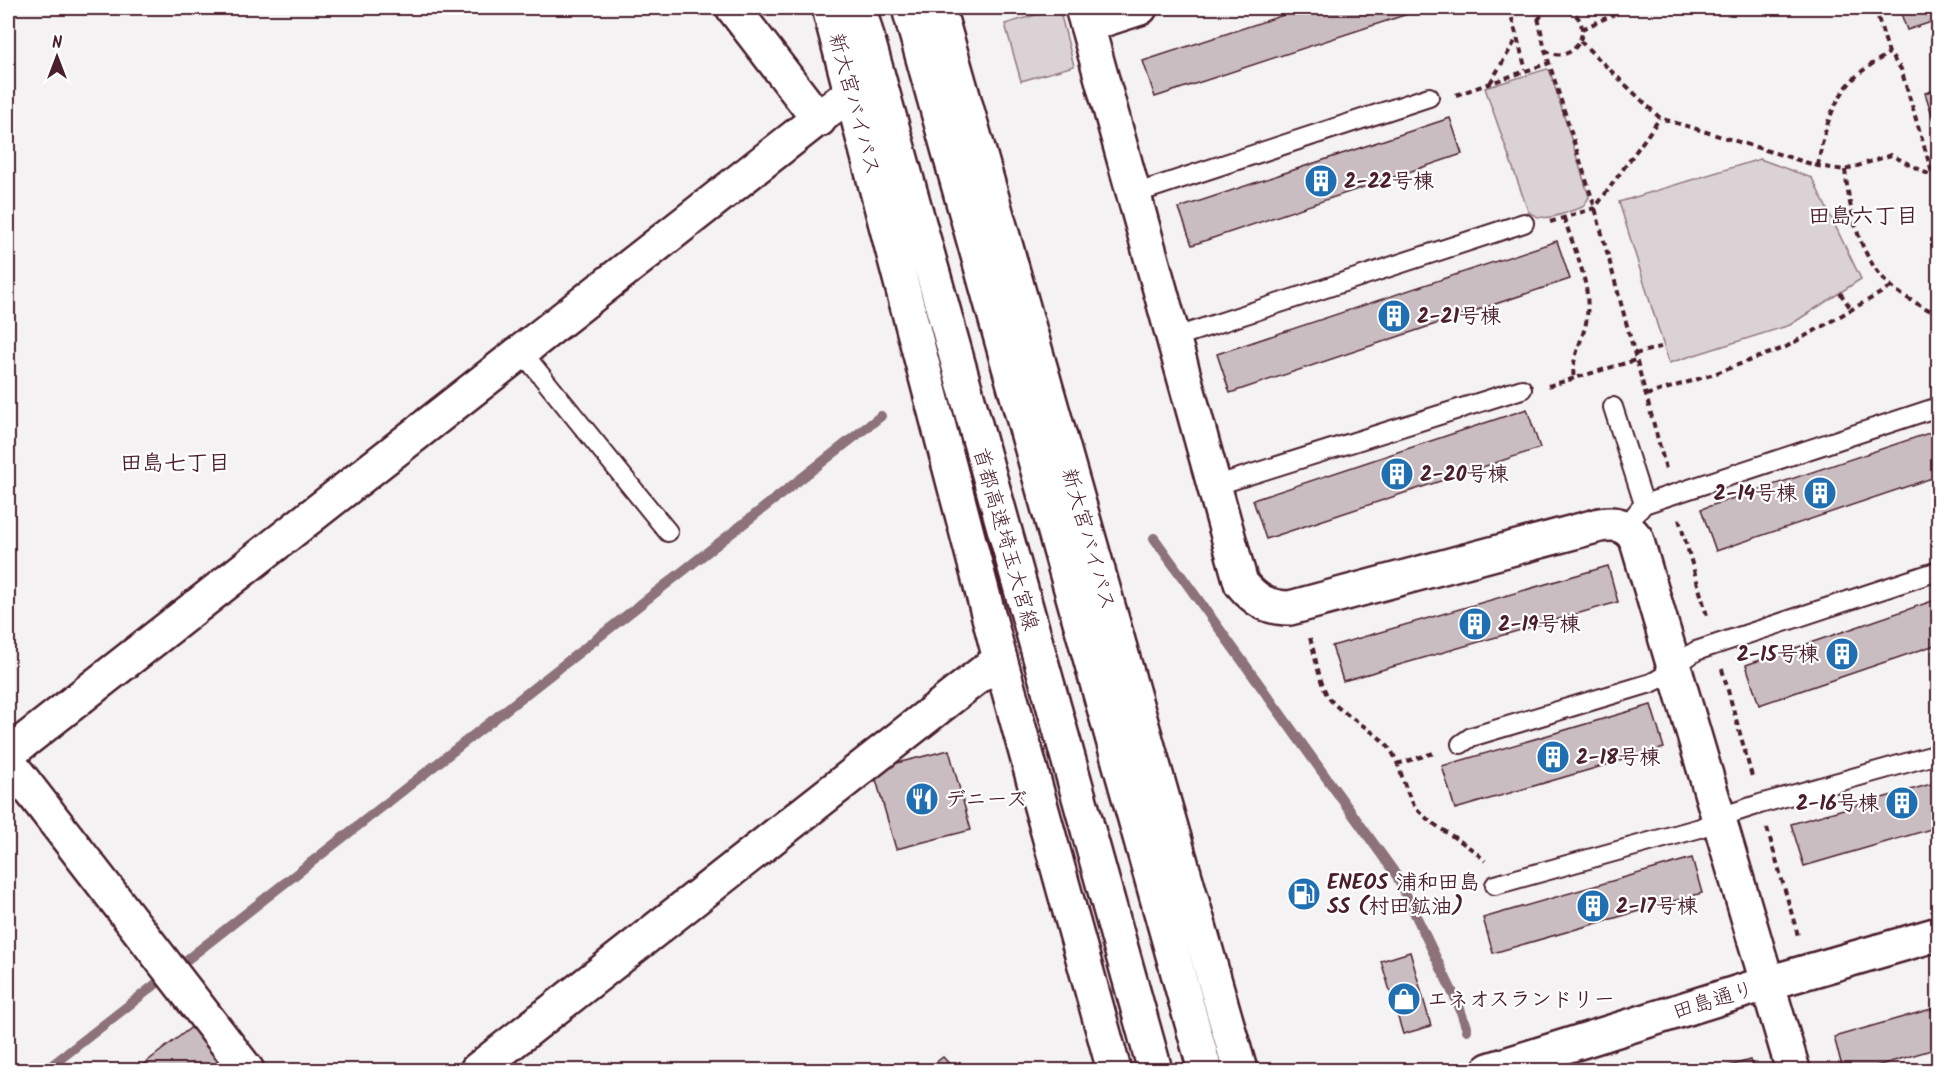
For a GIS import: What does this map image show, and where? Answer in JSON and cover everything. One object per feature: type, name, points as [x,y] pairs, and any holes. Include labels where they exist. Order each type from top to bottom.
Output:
[{"type":"main road","points":[[733,8],[819,120]]},
{"type":"main road","name":"新大宮バイパス","points":[[829,8],[1000,659],[1114,1071]]},
{"type":"main road","name":"首都高速埼玉大宮線","points":[[859,8],[1155,1071]]},
{"type":"main road","points":[[909,8],[1205,1071]]},
{"type":"main road","name":"新大宮バイパス","points":[[938,8],[1240,1071]]},
{"type":"main road","points":[[1140,8],[1085,16],[1241,583],[1252,597],[1266,606],[1290,608],[1612,523],[1634,515],[1636,538],[1793,1071]]},
{"type":"main road","points":[[8,754],[852,92]]},
{"type":"main road","points":[[477,1071],[1000,659]]},
{"type":"main road","points":[[8,761],[247,1071]]},
{"type":"main road","name":"田島通り","points":[[1489,1071],[1768,983],[1938,934]]},
{"type":"lane","points":[[1134,194],[1429,98]]},
{"type":"lane","points":[[1173,338],[1524,223]]},
{"type":"lane","points":[[522,352],[668,532]]},
{"type":"lane","points":[[1214,486],[1522,389]]},
{"type":"lane","points":[[1613,407],[1634,515],[1938,407]]},
{"type":"lane","points":[[1461,744],[1471,736],[1652,683],[1662,678],[1696,651],[1938,571]]},
{"type":"lane","points":[[1494,885],[1700,828],[1760,804],[1938,753]]},
{"type":"path","points":[[1509,8],[1526,70]]},
{"type":"path","points":[[1538,20],[1543,14],[1558,8],[1573,12],[1578,17],[1582,29],[1580,41],[1576,47],[1556,55],[1545,50]]},
{"type":"path","points":[[1582,29],[1628,8]]},
{"type":"path","points":[[1875,8],[1889,53],[1901,69],[1933,177]]},
{"type":"path","points":[[1490,83],[1517,38]]},
{"type":"path","points":[[1580,41],[1660,118],[1818,166],[1845,170],[1892,156],[1938,179]]},
{"type":"path","points":[[1818,166],[1822,141],[1830,117],[1841,96],[1860,73],[1889,53]]},
{"type":"path","points":[[1429,98],[1438,101],[1549,63]]},
{"type":"path","points":[[1524,223],[1539,225],[1594,208],[1660,118]]},
{"type":"path","points":[[1845,170],[1856,230],[1877,271],[1892,287],[1938,315]]},
{"type":"path","points":[[1564,218],[1588,291],[1585,328],[1572,367],[1574,379]]},
{"type":"path","points":[[1646,395],[1711,375],[1786,347],[1892,287]]},
{"type":"path","points":[[1840,293],[1852,310]]},
{"type":"path","points":[[1635,354],[1664,346]]},
{"type":"path","points":[[1522,389],[1549,386],[1636,360]]},
{"type":"path","points":[[1301,605],[1328,696],[1387,744],[1407,793],[1417,809],[1429,821],[1479,855],[1488,864],[1494,885]]},
{"type":"path","points":[[1397,764],[1461,744]]},
{"type":"shaded area","points":[[1059,8],[1074,66],[1021,81],[1005,24]]},
{"type":"shaded area","points":[[1547,69],[1550,71],[1589,197],[1584,206],[1580,208],[1546,218],[1528,211],[1485,88]]},
{"type":"shaded area","points":[[1760,159],[1812,178],[1861,279],[1790,325],[1669,363],[1619,202]]},
{"type":"building","points":[[1305,8],[1426,8],[1155,97],[1143,61]]},
{"type":"building","points":[[1899,8],[1938,8],[1938,20],[1907,30]]},
{"type":"building","points":[[1938,89],[1938,133],[1925,93]]},
{"type":"building","name":"2-22号棟","points":[[1450,118],[1462,154],[1192,245],[1179,208]]},
{"type":"building","name":"2-21号棟","points":[[1557,241],[1570,279],[1230,393],[1217,354]]},
{"type":"building","name":"2-20号棟","points":[[1527,409],[1540,448],[1266,539],[1253,500]]},
{"type":"building","name":"2-14号棟","points":[[1938,430],[1938,476],[1716,551],[1701,509]]},
{"type":"building","name":"2-19号棟","points":[[1608,566],[1618,602],[1343,681],[1332,646]]},
{"type":"building","name":"2-15号棟","points":[[1938,599],[1938,644],[1759,705],[1746,665]]},
{"type":"building","name":"2-18号棟","points":[[1651,705],[1664,748],[1455,809],[1442,766]]},
{"type":"building","name":"デニーズ","points":[[949,750],[971,830],[896,849],[873,769]]},
{"type":"building","name":"2-16号棟","points":[[1938,782],[1938,827],[1804,866],[1791,824]]},
{"type":"building","name":"2-17号棟","points":[[1692,858],[1702,893],[1493,953],[1483,918]]},
{"type":"building","points":[[1410,952],[1431,1026],[1403,1034],[1381,961]]},
{"type":"building","points":[[1938,1007],[1938,1048],[1863,1070],[1843,1070],[1834,1037]]},
{"type":"building","points":[[193,1026],[229,1070],[136,1070]]},
{"type":"building","points":[[943,1057],[955,1070],[926,1070]]},
{"type":"building","points":[[1750,1060],[1753,1070],[1715,1070]]},
{"type":"waterway","points":[[46,1070],[881,416]]},
{"type":"waterway","points":[[1154,538],[1397,876],[1459,1006],[1467,1030]]},
{"type":"place","name":"2-22号棟","points":[[1321,181]]},
{"type":"place","name":"2-21号棟","points":[[1394,316]]},
{"type":"place","name":"2-20号棟","points":[[1397,474]]},
{"type":"place","name":"2-14号棟","points":[[1820,493]]},
{"type":"place","name":"2-19号棟","points":[[1475,624]]},
{"type":"place","name":"2-15号棟","points":[[1842,654]]},
{"type":"place","name":"2-18号棟","points":[[1553,757]]},
{"type":"place","name":"デニーズ","points":[[922,799]]},
{"type":"place","name":"2-16号棟","points":[[1902,803]]},
{"type":"place","name":"ENEOS 浦和田島 SS (村田鉱油)","points":[[1304,894]]},
{"type":"place","name":"2-17号棟","points":[[1593,906]]},
{"type":"place","name":"エネオスランドリー","points":[[1404,999]]},
{"type":"district","name":"田島六丁目","points":[[1863,215]]},
{"type":"district","name":"田島七丁目","points":[[175,462]]}]
